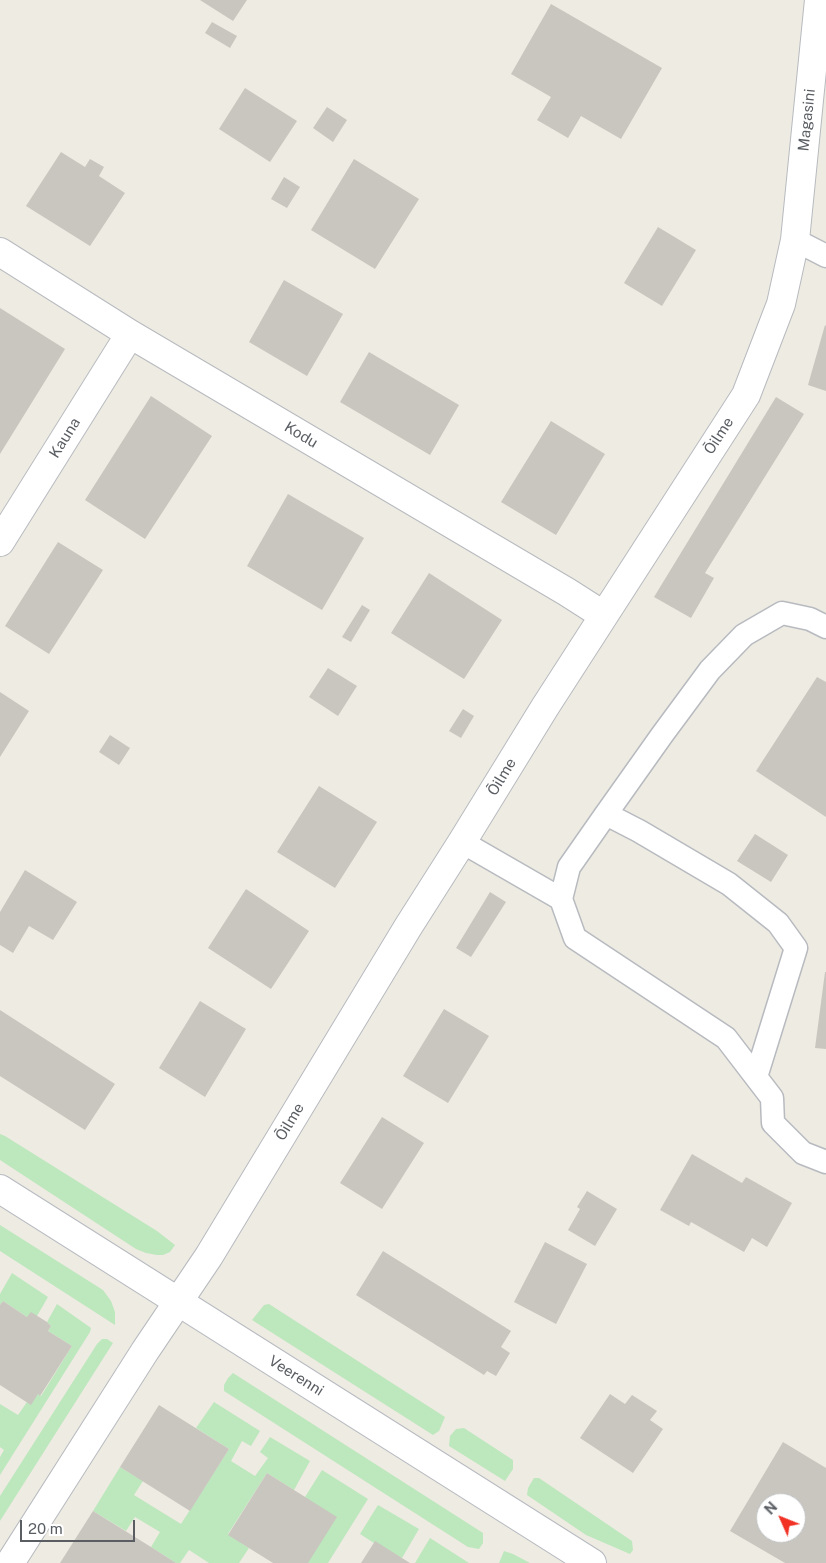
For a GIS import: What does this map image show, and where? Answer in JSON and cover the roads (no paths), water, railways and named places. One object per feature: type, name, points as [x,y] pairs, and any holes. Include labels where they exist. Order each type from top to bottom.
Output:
[{"type":"street","name":"Magasini","points":[[795,240],[819,0]]},
{"type":"street","name":"Õilme","points":[[10,1563],[136,1365],[209,1256],[408,927],[545,707],[746,395],[781,304],[795,240]]},
{"type":"street","name":"Kodu","points":[[0,252],[130,334],[603,615]]},
{"type":"street","name":"Kauna","points":[[0,542],[130,334]]},
{"type":"street","name":"Veerenni","points":[[0,1189],[592,1563]]},
{"type":"lane","points":[[795,240],[826,256]]},
{"type":"lane","points":[[826,627],[810,619],[782,613],[744,635],[710,670],[569,867],[562,899],[574,938],[726,1038],[772,1098],[774,1123],[803,1152],[826,1162]]},
{"type":"lane","points":[[606,814],[639,831],[729,884],[778,923],[796,948],[756,1077]]},
{"type":"lane","points":[[462,842],[562,899]]}]
